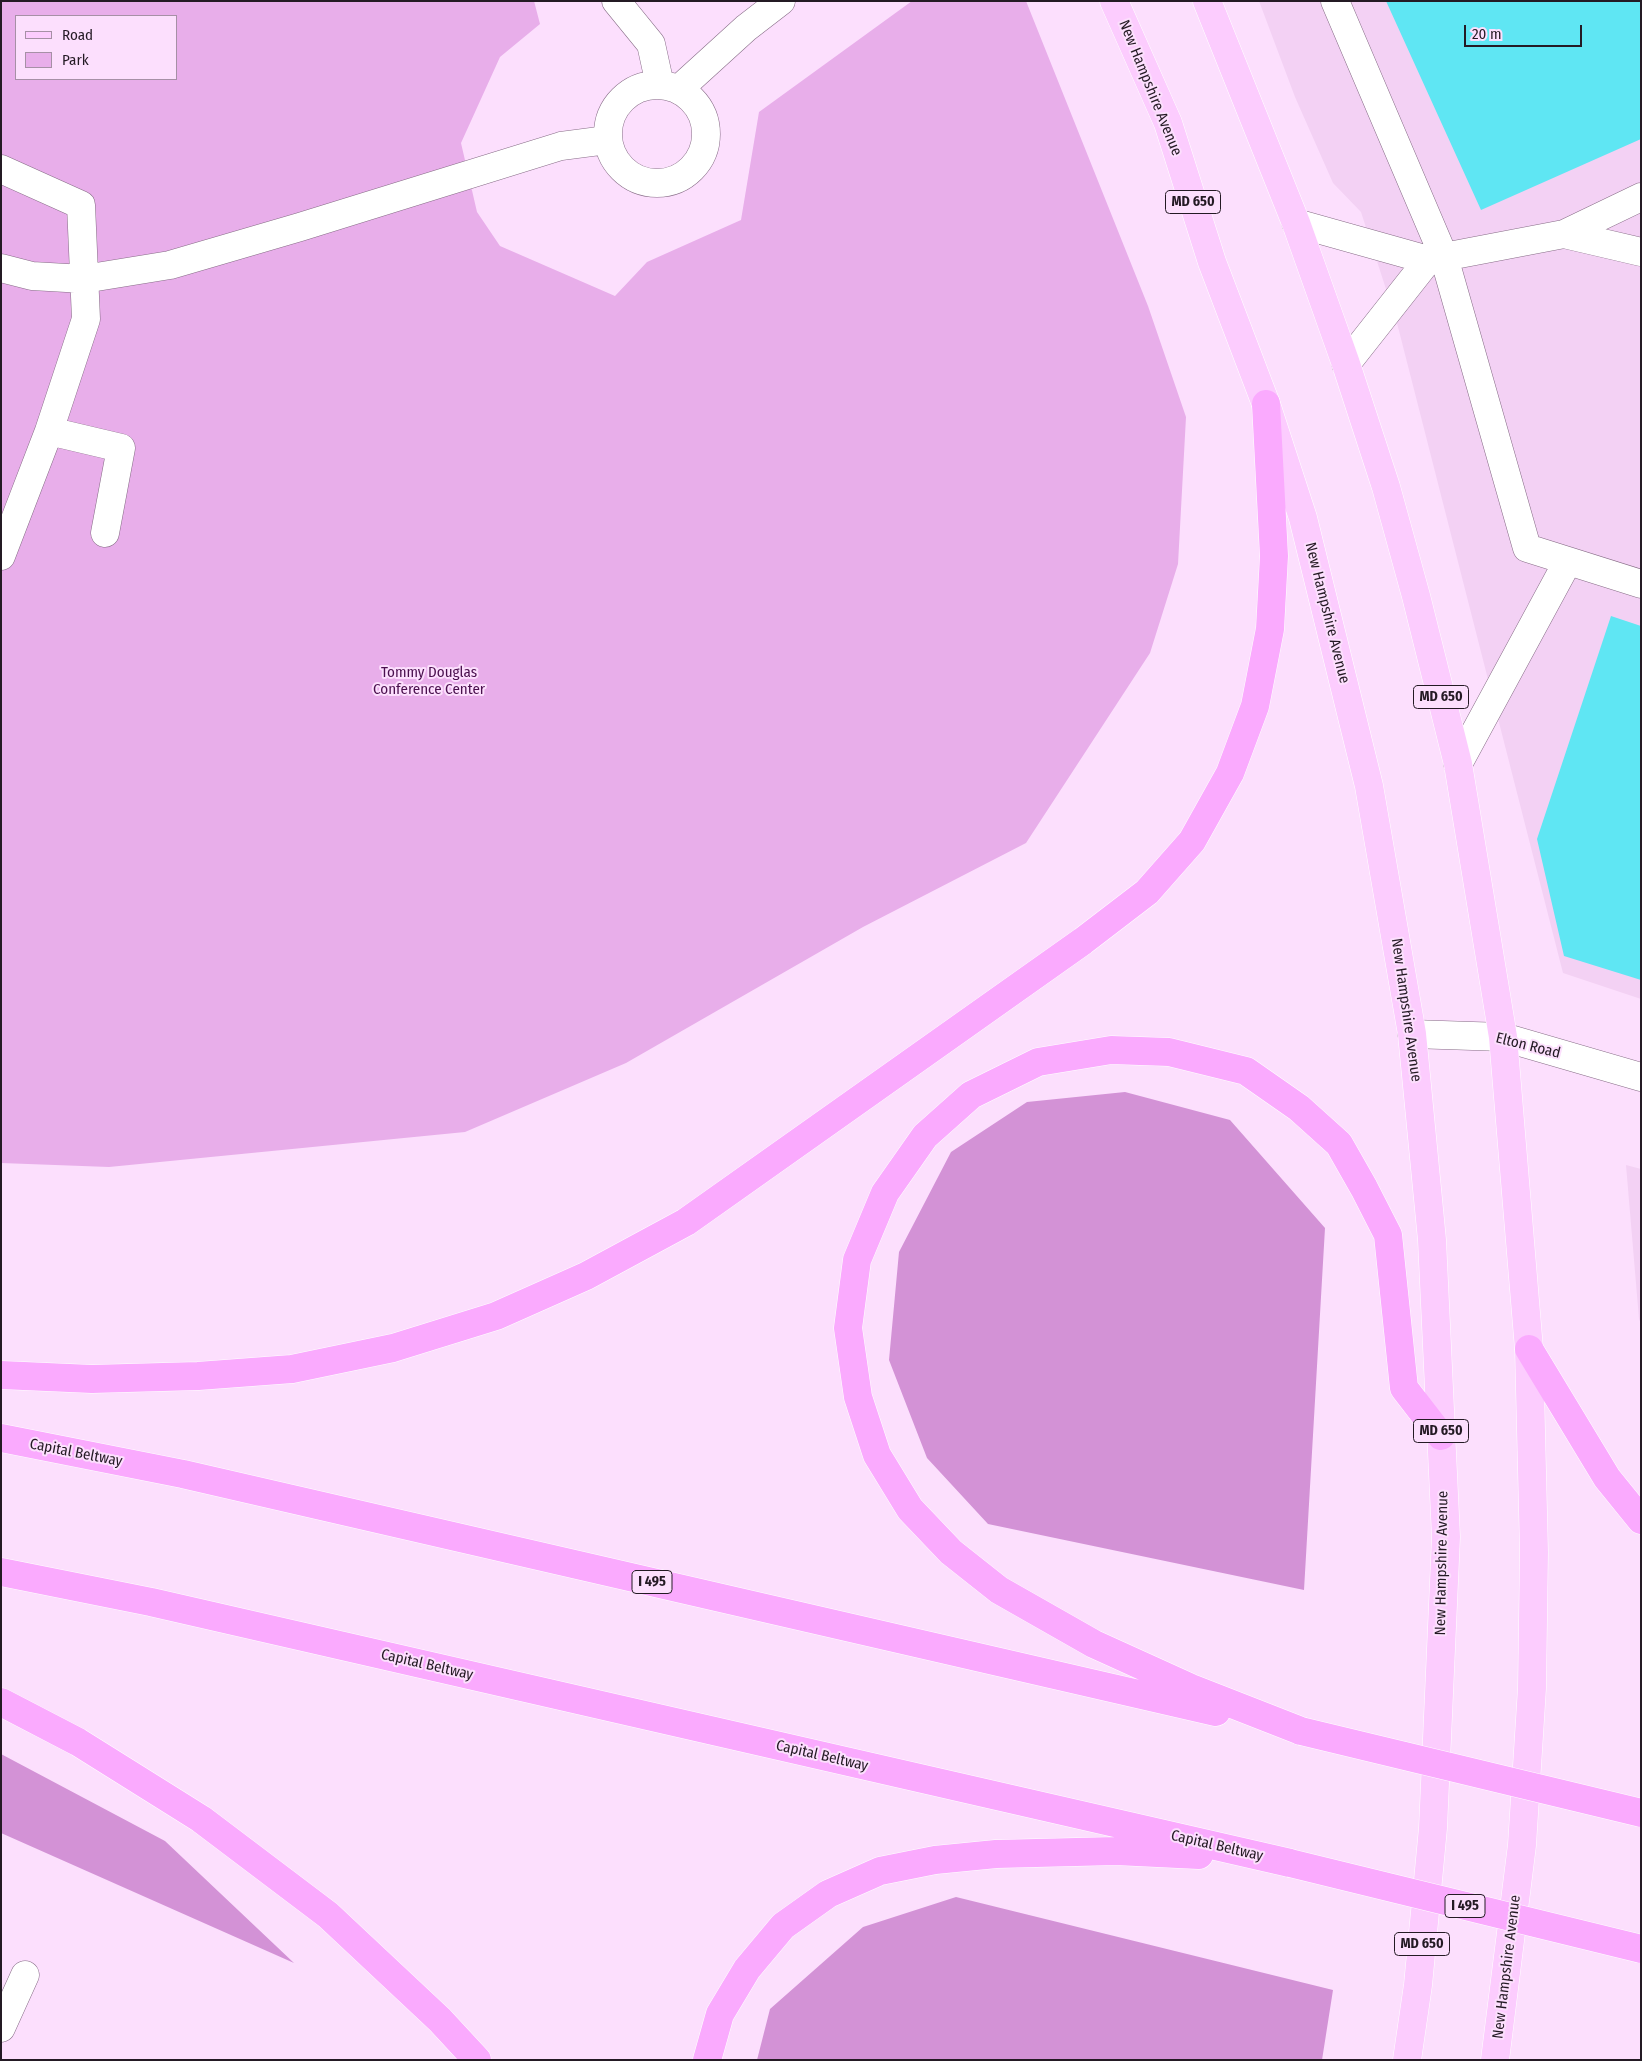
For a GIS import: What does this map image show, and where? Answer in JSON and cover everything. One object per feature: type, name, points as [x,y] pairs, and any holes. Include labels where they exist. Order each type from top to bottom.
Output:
[{"type":"highway","points":[[1,1375],[92,1379],[198,1376],[292,1369],[393,1348],[496,1316],[586,1276],[686,1222],[1084,941],[1147,892],[1192,841],[1230,773],[1255,706],[1270,629],[1274,556],[1266,404]]},
{"type":"highway","points":[[1301,1731],[1191,1688],[1094,1644],[999,1590],[951,1552],[910,1508],[876,1455],[858,1398],[848,1328],[857,1260],[885,1193],[926,1136],[971,1095],[1038,1062],[1111,1050],[1169,1052],[1246,1071],[1299,1108],[1339,1144],[1364,1188],[1388,1235],[1404,1388],[1441,1436]]},
{"type":"highway","points":[[1530,1349],[1607,1478],[1641,1520]]},
{"type":"highway","name":"Capital Beltway","points":[[1,1438],[183,1474],[1301,1731],[1641,1813]]},
{"type":"highway","name":"Capital Beltway","points":[[1,1572],[151,1602],[1290,1863],[1641,1949]]},
{"type":"highway","points":[[1,1702],[78,1742],[201,1819],[328,1915],[440,2020],[476,2060]]},
{"type":"highway","points":[[707,2060],[720,2014],[746,1969],[783,1926],[828,1894],[880,1870],[944,1859],[996,1854],[1053,1852],[1116,1851],[1192,1854],[1290,1863]]},
{"type":"main road","name":"New Hampshire Avenue","points":[[1114,1],[1168,123],[1212,262],[1266,404],[1303,518],[1369,786],[1412,1034],[1432,1240],[1446,1537],[1433,1828],[1418,1985],[1407,2060]]},
{"type":"main road","name":"New Hampshire Avenue","points":[[1207,1],[1296,223],[1346,364],[1386,487],[1416,596],[1458,764],[1504,1037],[1530,1349],[1534,1552],[1532,1688],[1522,1845],[1495,2060]]},
{"type":"street","points":[[616,1],[651,44],[670,87]]},
{"type":"street","points":[[1335,1],[1436,259],[1528,548],[1641,584]]},
{"type":"street","points":[[670,87],[746,28],[771,4]]},
{"type":"street","points":[[642,87],[670,87],[694,100],[704,116],[707,135],[703,153],[693,169],[678,180],[660,184],[641,181],[625,172],[613,158],[607,140],[607,128],[616,105],[628,94],[642,87]]},
{"type":"street","points":[[1,268],[32,276],[84,279],[170,265],[561,146],[607,140]]},
{"type":"street","points":[[1,169],[81,205],[86,319],[49,431],[1,556]]},
{"type":"street","points":[[1296,223],[1436,259],[1564,234],[1641,197]]},
{"type":"street","points":[[1564,234],[1641,252]]},
{"type":"street","points":[[1346,364],[1436,259]]},
{"type":"street","points":[[49,431],[121,448],[105,533]]},
{"type":"street","points":[[1458,764],[1568,561]]},
{"type":"street","name":"Elton Road","points":[[1412,1034],[1504,1037],[1641,1077]]},
{"type":"street","points":[[1,2028],[25,1975]]},
{"type":"shaded area","points":[[1259,1],[1641,1],[1641,999],[1563,973],[1397,323],[1361,212],[1333,183],[1295,97]]},
{"type":"shaded area","points":[[1125,1092],[1230,1120],[1325,1228],[1304,1590],[988,1524],[927,1458],[889,1360],[899,1252],[951,1152],[1027,1102]]},
{"type":"shaded area","points":[[1626,1165],[1641,1169],[1641,1324],[1639,1319]]},
{"type":"shaded area","points":[[1,1754],[165,1841],[294,1963],[1,1833]]},
{"type":"shaded area","points":[[956,1897],[1333,1990],[1322,2060],[757,2060],[770,2009],[863,1927]]},
{"type":"green space","name":"Tommy Douglas Conference Center","points":[[1,1],[534,1],[540,24],[500,57],[461,143],[477,212],[500,246],[615,296],[647,262],[741,220],[759,112],[912,1],[1026,1],[1148,306],[1186,417],[1178,564],[1150,653],[1026,843],[863,927],[626,1063],[465,1132],[109,1167],[1,1163]]},
{"type":"building","points":[[1386,1],[1641,1],[1641,139],[1481,210]]},
{"type":"building","points":[[1611,616],[1641,626],[1641,980],[1564,956],[1537,839]]}]
